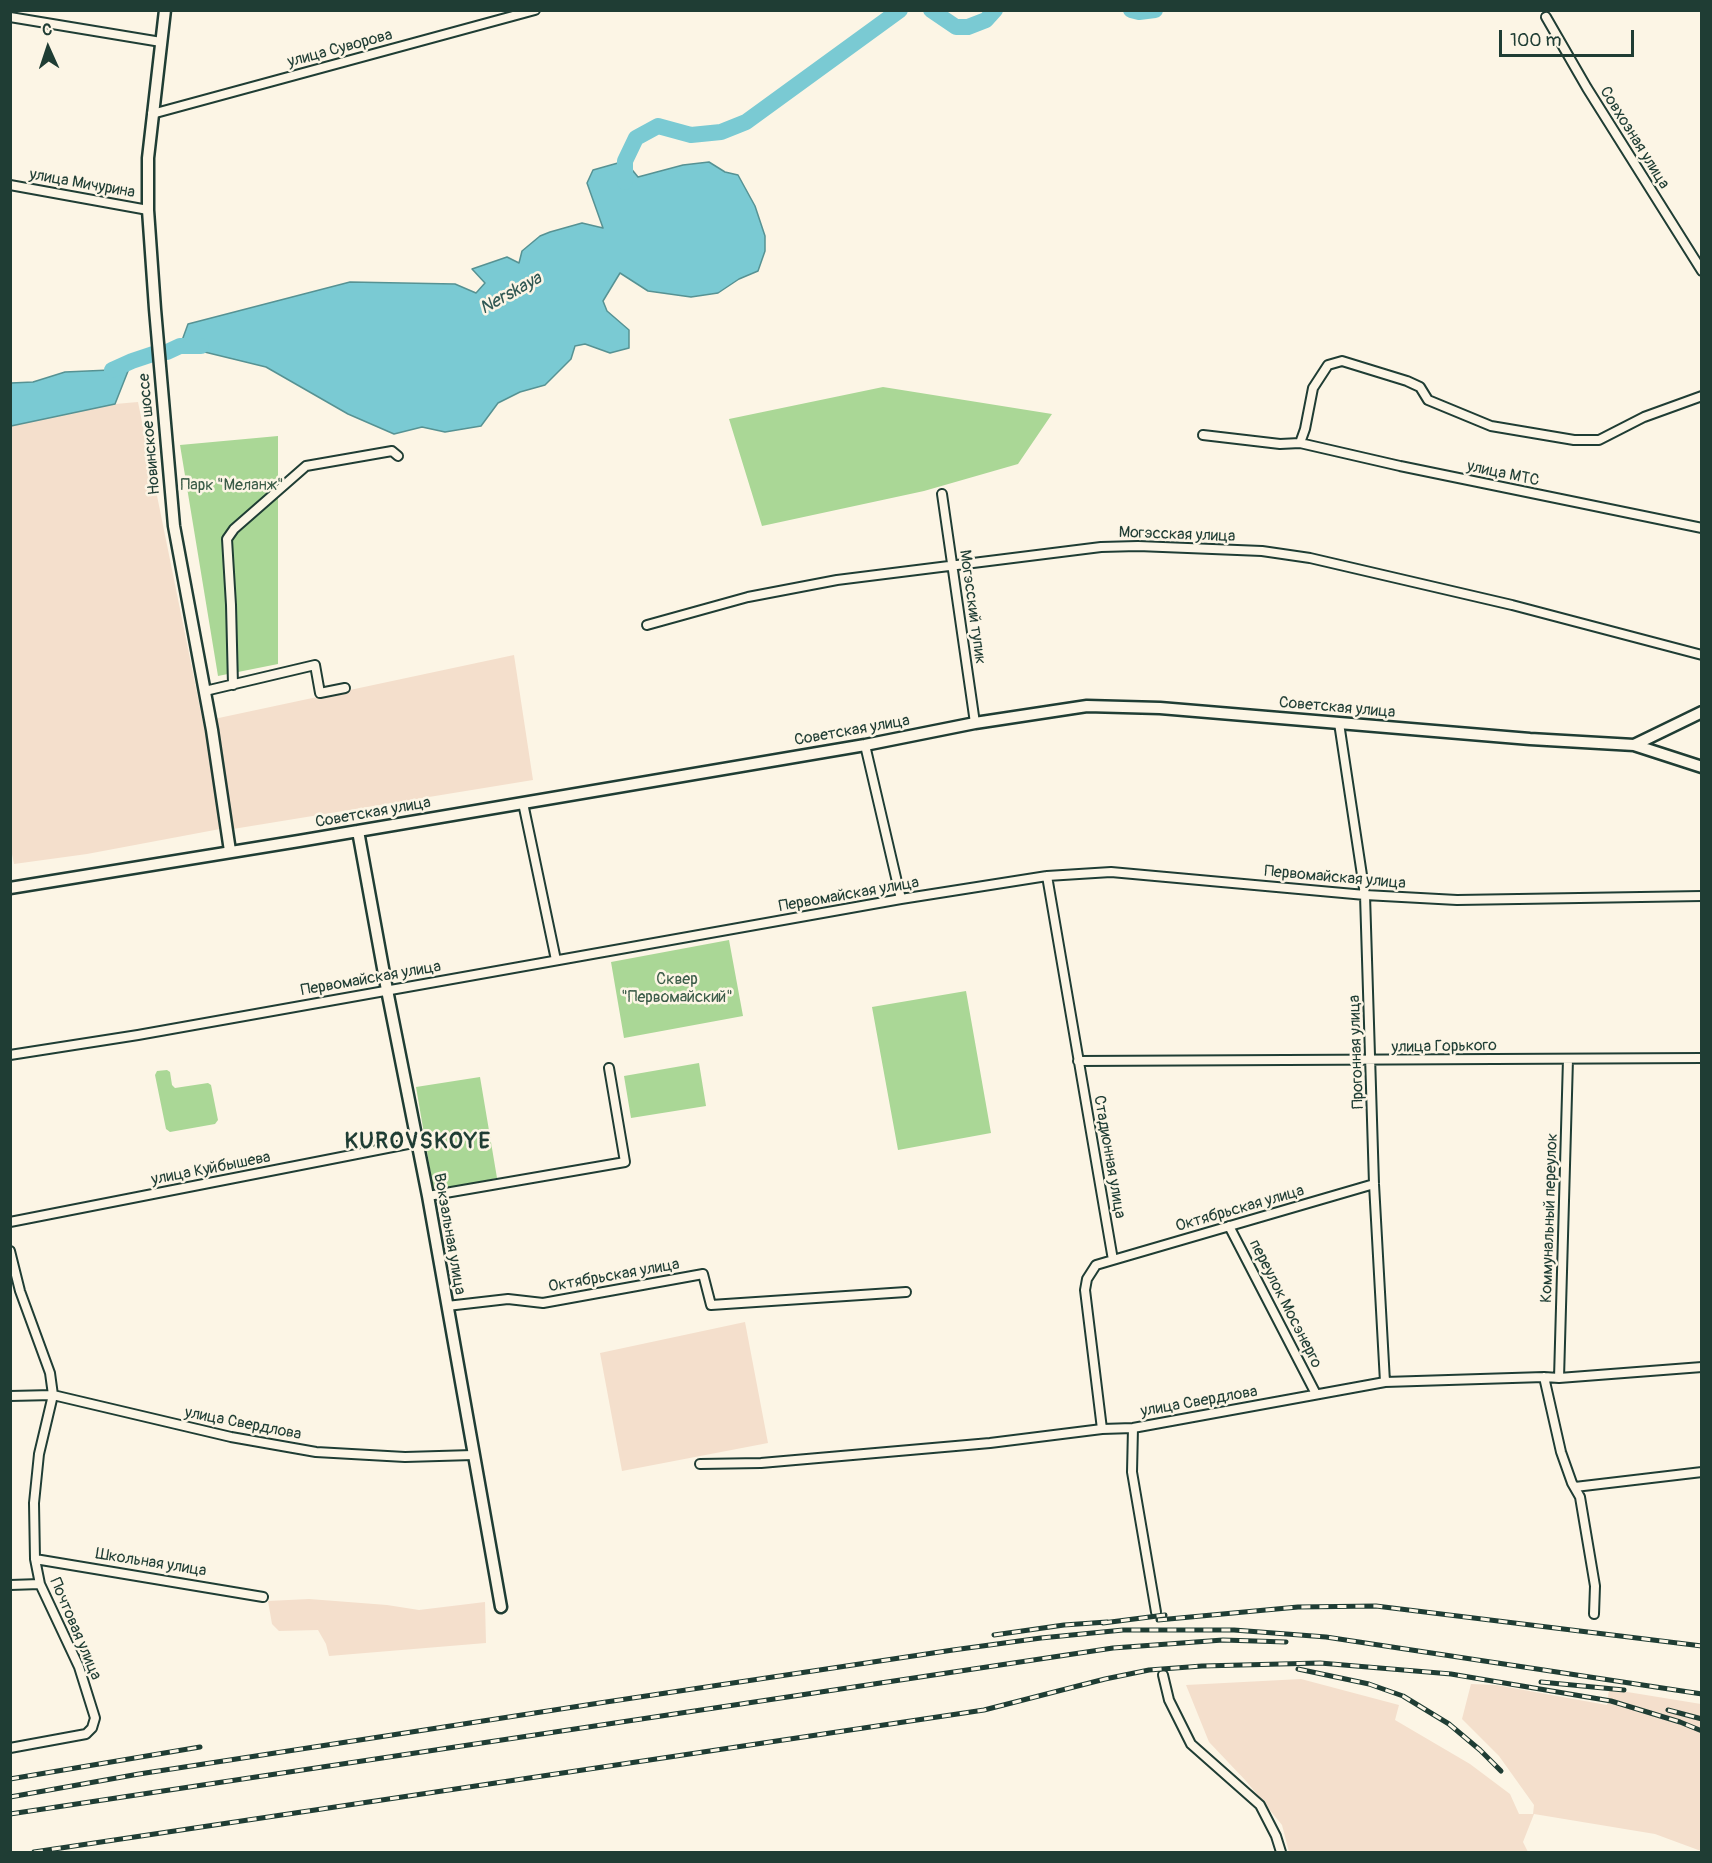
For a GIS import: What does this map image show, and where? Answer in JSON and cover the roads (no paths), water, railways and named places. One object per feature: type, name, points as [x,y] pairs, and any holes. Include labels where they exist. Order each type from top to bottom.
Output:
[{"type":"street","name":"Новинское шоссе","points":[[165,10],[148,158],[148,210],[155,309],[174,526],[216,754],[230,851]]},
{"type":"street","name":"улица Суворова","points":[[152,114],[535,10]]},
{"type":"street","points":[[10,16],[161,42]]},
{"type":"street","name":"Совхозная улица","points":[[1546,17],[1587,88],[1701,271]]},
{"type":"street","name":"улица Мичурина","points":[[10,185],[148,210]]},
{"type":"street","points":[[1300,443],[1313,388],[1328,365],[1342,361],[1407,381],[1420,387],[1428,399],[1491,426],[1574,440],[1599,440],[1644,417],[1701,396]]},
{"type":"street","name":"улица МТС","points":[[1203,435],[1280,444],[1300,443],[1701,528]]},
{"type":"street","points":[[233,686],[227,539],[234,529],[306,466],[392,451],[398,456]]},
{"type":"street","name":"Могэсский тупик","points":[[942,494],[975,723]]},
{"type":"street","name":"Могэсская улица","points":[[647,625],[748,597],[837,580],[1101,547],[1138,546],[1262,551],[1310,558],[1512,605],[1701,655]]},
{"type":"street","points":[[205,691],[315,665],[320,693],[345,688]]},
{"type":"street","name":"Советская улица","points":[[10,888],[865,745],[975,723],[1087,706],[1160,708],[1530,739],[1634,745],[1701,767]]},
{"type":"street","points":[[1634,745],[1701,712]]},
{"type":"street","name":"Прогонная улица","points":[[1339,723],[1365,895],[1374,1184],[1385,1382]]},
{"type":"street","points":[[865,745],[901,899]]},
{"type":"street","points":[[523,803],[556,960]]},
{"type":"street","name":"Вокзальная улица","points":[[358,831],[428,1196],[501,1607]]},
{"type":"street","name":"Первомайская улица","points":[[10,1055],[138,1035],[901,899],[1047,876],[1112,872],[1365,895],[1457,900],[1701,896]]},
{"type":"street","name":"Стадионная улица","points":[[1047,876],[1113,1260]]},
{"type":"street","name":"улица Горького","points":[[1078,1061],[1701,1058]]},
{"type":"street","name":"Коммунальный переулок","points":[[1559,1378],[1568,1059]]},
{"type":"street","points":[[428,1196],[625,1162],[609,1068]]},
{"type":"street","name":"улица Куйбышева","points":[[10,1222],[417,1142]]},
{"type":"street","name":"Октябрьская улица","points":[[1113,1260],[1374,1184]]},
{"type":"street","name":"переулок Мосэнерго","points":[[1229,1226],[1316,1394]]},
{"type":"street","name":"Почтовая улица","points":[[10,1251],[20,1291],[50,1373],[53,1395],[39,1454],[34,1503],[35,1559],[40,1584],[79,1667],[95,1718],[92,1728],[86,1734],[10,1748]]},
{"type":"street","points":[[1101,1429],[1085,1290],[1087,1279],[1096,1265],[1113,1260]]},
{"type":"street","name":"Октябрьская улица","points":[[447,1306],[508,1299],[543,1303],[703,1274],[711,1305],[906,1292]]},
{"type":"street","name":"улица Свердлова","points":[[700,1464],[761,1462],[977,1444],[1101,1429],[1133,1428],[1385,1382],[1559,1378],[1701,1367]]},
{"type":"street","points":[[1544,1377],[1561,1452],[1580,1497],[1595,1586],[1594,1614]]},
{"type":"street","name":"улица Свердлова","points":[[10,1396],[53,1395],[231,1437],[316,1452],[405,1457],[473,1455]]},
{"type":"street","points":[[1133,1428],[1132,1472],[1156,1612]]},
{"type":"street","points":[[1575,1487],[1701,1472]]},
{"type":"street","name":"Школьная улица","points":[[35,1559],[263,1597]]},
{"type":"street","points":[[10,1585],[40,1584]]},
{"type":"street","points":[[1163,1675],[1169,1700],[1191,1744],[1260,1805],[1276,1836],[1281,1852]]},
{"type":"water","points":[[625,161],[638,177],[683,165],[709,162],[725,172],[738,175],[755,206],[765,236],[765,251],[758,271],[739,279],[718,293],[691,297],[648,291],[620,273],[603,301],[607,311],[629,330],[629,348],[610,353],[585,344],[575,346],[571,359],[545,385],[520,392],[498,403],[481,426],[445,432],[422,427],[394,434],[348,414],[266,367],[180,346],[188,324],[350,282],[455,284],[476,293],[485,283],[472,269],[507,257],[519,263],[522,251],[540,236],[550,232],[582,223],[603,228],[587,183],[593,170]]},
{"type":"water","points":[[132,361],[115,404],[11,426],[11,383],[33,382],[65,372],[110,370]]},
{"type":"waterway","name":"Nerskaya","points":[[625,182],[625,161],[636,138],[658,126],[691,135],[721,132],[746,122],[900,10]]},
{"type":"waterway","name":"Nerskaya","points":[[931,10],[956,27],[968,27],[986,20],[995,10]]},
{"type":"waterway","name":"Nerskaya","points":[[1131,10],[1139,12],[1155,10]]},
{"type":"waterway","name":"Nerskaya","points":[[112,370],[132,361],[159,352],[167,352],[180,346],[201,346]]},
{"type":"railway","points":[[1158,1620],[1298,1607],[1376,1606],[1702,1646]]},
{"type":"railway","points":[[1103,1623],[1165,1615]]},
{"type":"railway","points":[[994,1635],[1064,1625],[1107,1622]]},
{"type":"railway","points":[[10,1797],[139,1774],[606,1702],[953,1650],[1123,1630],[1234,1630],[1326,1637],[1702,1694]]},
{"type":"railway","points":[[10,1814],[1113,1648],[1223,1640],[1286,1642]]},
{"type":"railway","points":[[34,1852],[984,1710],[1149,1670],[1202,1666],[1320,1663],[1451,1674],[1611,1701],[1702,1731]]},
{"type":"railway","points":[[1298,1669],[1369,1684],[1403,1696],[1449,1724],[1501,1771]]},
{"type":"railway","points":[[1541,1682],[1624,1690]]},
{"type":"railway","points":[[1668,1710],[1702,1719]]},
{"type":"railway","points":[[10,1779],[200,1747]]},
{"type":"district","name":"KUROVSKOYE","points":[[418,1142]]},
{"type":"park label","name":"Парк \"Меланж\"","points":[[232,486]]},
{"type":"park label","name":"Сквер \"Первомайский\"","points":[[677,989]]}]
